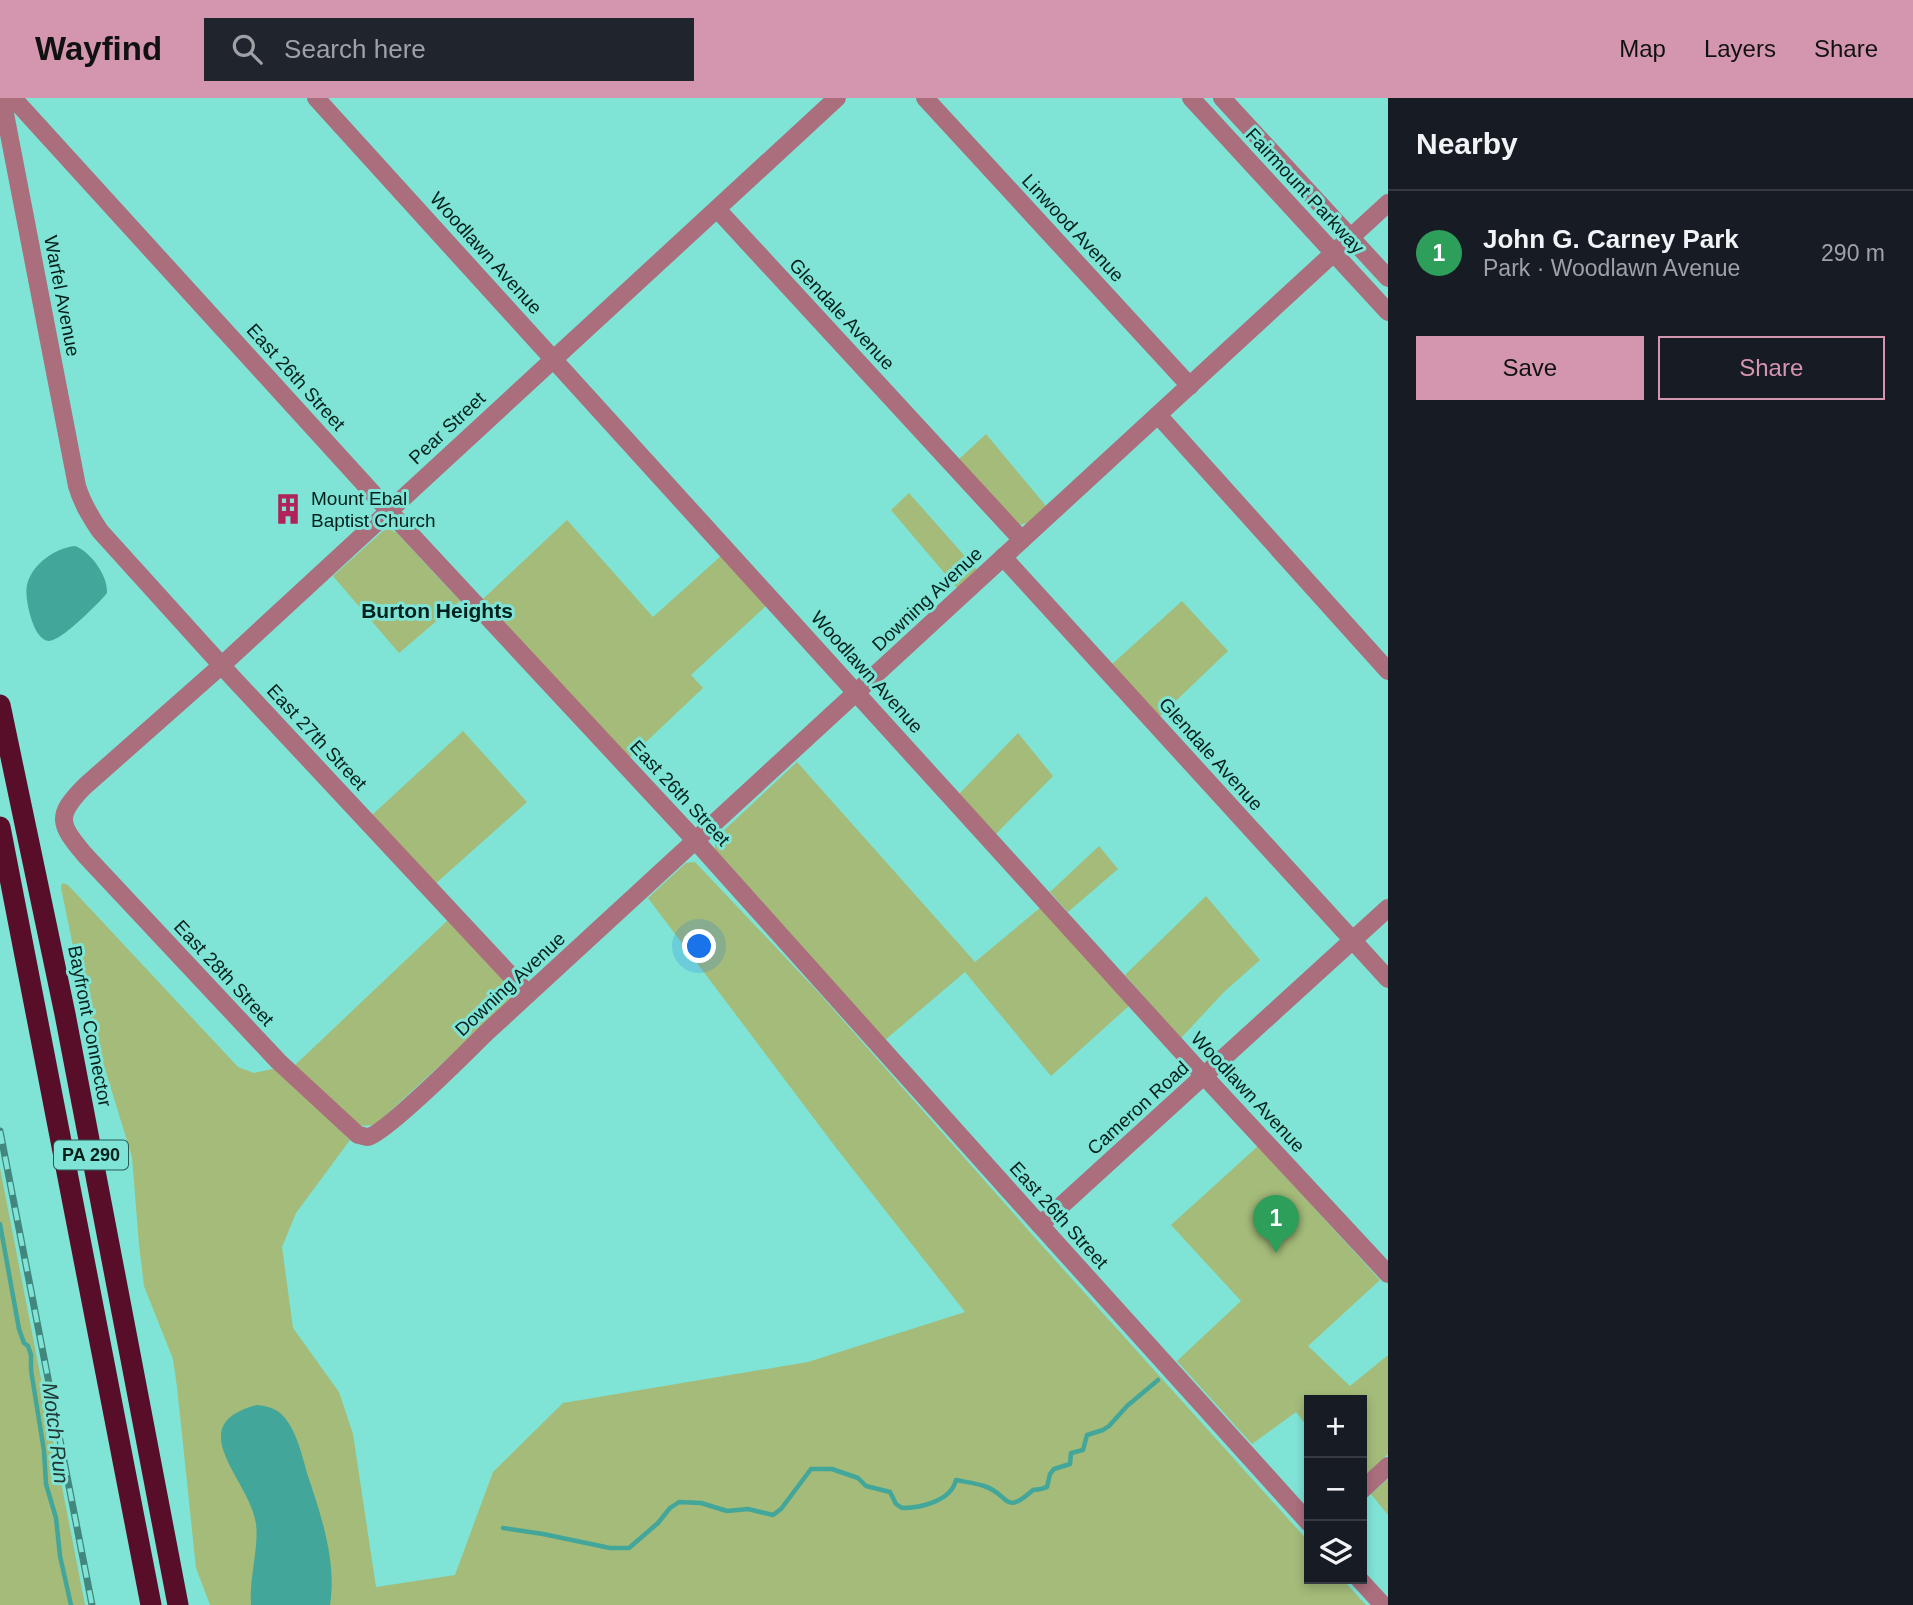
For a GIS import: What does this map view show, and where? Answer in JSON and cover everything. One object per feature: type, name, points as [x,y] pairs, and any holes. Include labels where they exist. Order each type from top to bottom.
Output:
[{"type":"highway","name":"Bayfront Connector","points":[[0,705],[65,1014],[178,1605]]},
{"type":"highway","name":"PA 290","points":[[0,827],[151,1605]]},
{"type":"street","name":"Warfel Avenue","points":[[2,98],[82,502]]},
{"type":"street","name":"East 26th Street","points":[[13,98],[695,840],[1307,1521]]},
{"type":"street","name":"Woodlawn Avenue","points":[[316,98],[1204,1076],[1388,1274]]},
{"type":"street","name":"Pear Street","points":[[63,822],[65,810],[71,800],[85,786],[222,664],[837,98]]},
{"type":"street","name":"Linwood Avenue","points":[[925,98],[1189,386]]},
{"type":"street","name":"Fairmount Parkway","points":[[1191,98],[1388,312]]},
{"type":"street","name":"Fairmount Parkway","points":[[1222,98],[1388,278]]},
{"type":"street","name":"Downing Avenue","points":[[368,1137],[395,1119],[1388,203]]},
{"type":"street","name":"Glendale Avenue","points":[[717,209],[1022,540]]},
{"type":"street","points":[[1158,415],[1388,671]]},
{"type":"street","name":"East 27th Street","points":[[82,502],[100,531],[528,994]]},
{"type":"street","name":"Glendale Avenue","points":[[1003,557],[1388,979]]},
{"type":"street","name":"East 28th Street","points":[[63,822],[71,839],[85,856],[278,1061],[353,1132],[368,1137]]},
{"type":"street","name":"Cameron Road","points":[[1040,1225],[1388,908]]},
{"type":"street","points":[[1367,1485],[1388,1466]]},
{"type":"street","points":[[1364,1584],[1383,1605]]},
{"type":"green space","points":[[986,434],[1046,506],[1028,523],[1018,525],[958,460]]},
{"type":"green space","points":[[909,493],[977,570],[958,589],[891,510]]},
{"type":"green space","points":[[567,520],[653,617],[722,555],[767,605],[691,675],[703,688],[628,759],[483,599]]},
{"type":"green space","points":[[389,529],[397,533],[460,601],[399,653],[333,576],[383,531]]},
{"type":"green space","points":[[1182,601],[1228,651],[1158,718],[1110,666]]},
{"type":"green space","points":[[463,731],[527,802],[434,885],[371,816]]},
{"type":"green space","points":[[1018,733],[1053,776],[996,834],[959,794]]},
{"type":"green space","points":[[797,762],[975,962],[1041,907],[1130,1005],[1051,1076],[965,972],[885,1040],[715,849],[715,841],[719,835]]},
{"type":"green space","points":[[1099,846],[1118,869],[1068,912],[1050,892]]},
{"type":"green space","points":[[695,862],[818,992],[1304,1536],[1304,1584],[1347,1584],[1366,1605],[210,1605],[196,1568],[173,1359],[144,1286],[132,1157],[85,1004],[62,883],[68,885],[238,1067],[254,1073],[277,1068],[350,1140],[296,1213],[282,1247],[293,1328],[339,1392],[353,1434],[376,1587],[455,1575],[493,1472],[563,1403],[808,1362],[965,1312],[837,1149],[648,898],[686,863]]},
{"type":"green space","points":[[1206,896],[1260,960],[1224,992],[1181,1038],[1125,975]]},
{"type":"green space","points":[[448,920],[512,988],[513,998],[375,1125],[358,1126],[293,1067]]},
{"type":"green space","points":[[1258,1146],[1380,1280],[1308,1346],[1350,1386],[1388,1355],[1388,1454],[1367,1473],[1367,1395],[1304,1395],[1304,1422],[1296,1412],[1252,1444],[1177,1361],[1241,1301],[1171,1225]]},
{"type":"green space","points":[[0,1168],[85,1605],[0,1605]]},
{"type":"green space","points":[[1388,1479],[1388,1515],[1371,1494]]},
{"type":"water","points":[[75,546],[87,553],[97,565],[105,579],[107,593],[71,628],[49,641],[38,634],[34,626],[28,608],[27,585],[34,570],[45,558]]},
{"type":"water","points":[[257,1405],[272,1408],[282,1415],[299,1444],[326,1538],[332,1588],[330,1605],[251,1605],[256,1524],[251,1507],[225,1456],[221,1440],[223,1426],[234,1414]]},
{"type":"waterway","name":"Motch Run","points":[[0,1224],[19,1329],[31,1355],[46,1484],[56,1518],[60,1556],[71,1605]]},
{"type":"waterway","points":[[503,1528],[610,1548],[629,1548],[679,1502],[701,1503],[727,1511],[748,1509],[773,1515],[781,1509],[811,1469],[832,1469],[858,1478],[866,1486],[890,1492],[896,1504],[902,1508],[918,1507],[942,1498],[956,1480],[984,1486],[1007,1501],[1016,1502],[1033,1490],[1047,1487],[1054,1469],[1070,1464],[1071,1453],[1083,1450],[1087,1435],[1109,1426],[1127,1406],[1158,1380]]},
{"type":"railway","points":[[0,1131],[92,1605]]},
{"type":"place","name":"Mount Ebal Baptist Church","points":[[288,509]]},
{"type":"place","name":"John G. Carney Park","points":[[1276,1253]]},
{"type":"district","name":"Burton Heights","points":[[437,610]]}]
